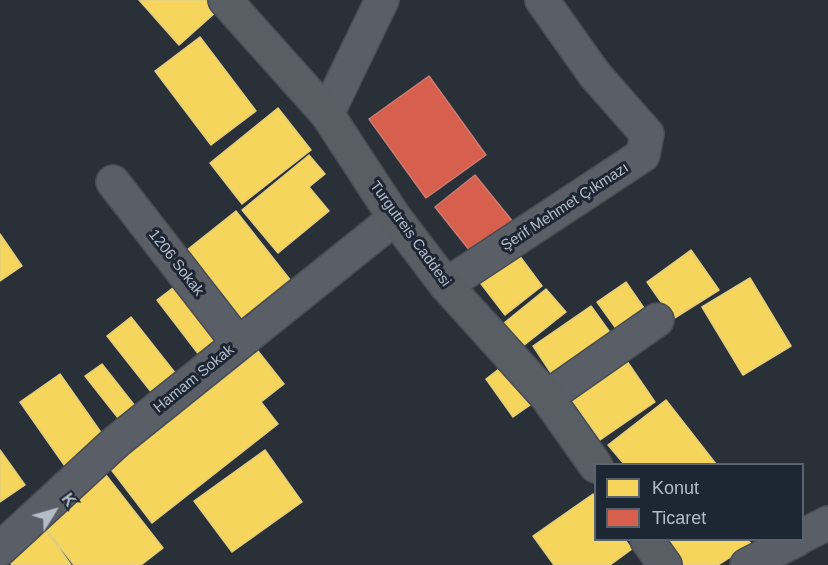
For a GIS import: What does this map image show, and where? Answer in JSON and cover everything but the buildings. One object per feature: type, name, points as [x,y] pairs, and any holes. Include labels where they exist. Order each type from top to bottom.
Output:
[{"type":"main road","name":"Turgutreis Caddesi","points":[[225,0],[327,114],[395,218],[446,285],[547,397],[594,463]]},
{"type":"main road","points":[[648,541],[665,565]]},
{"type":"street","points":[[327,114],[382,0]]},
{"type":"street","name":"Şerif Mehmet Çıkmazı","points":[[446,285],[643,155],[647,134],[595,75],[542,0]]},
{"type":"street","name":"1206 Sokak","points":[[113,182],[238,343]]},
{"type":"street","name":"Hamam Sokak","points":[[0,549],[117,441],[395,218]]},
{"type":"street","points":[[547,397],[657,320]]},
{"type":"street","points":[[804,535],[828,523]]},
{"type":"street","points":[[747,565],[794,541]]}]
